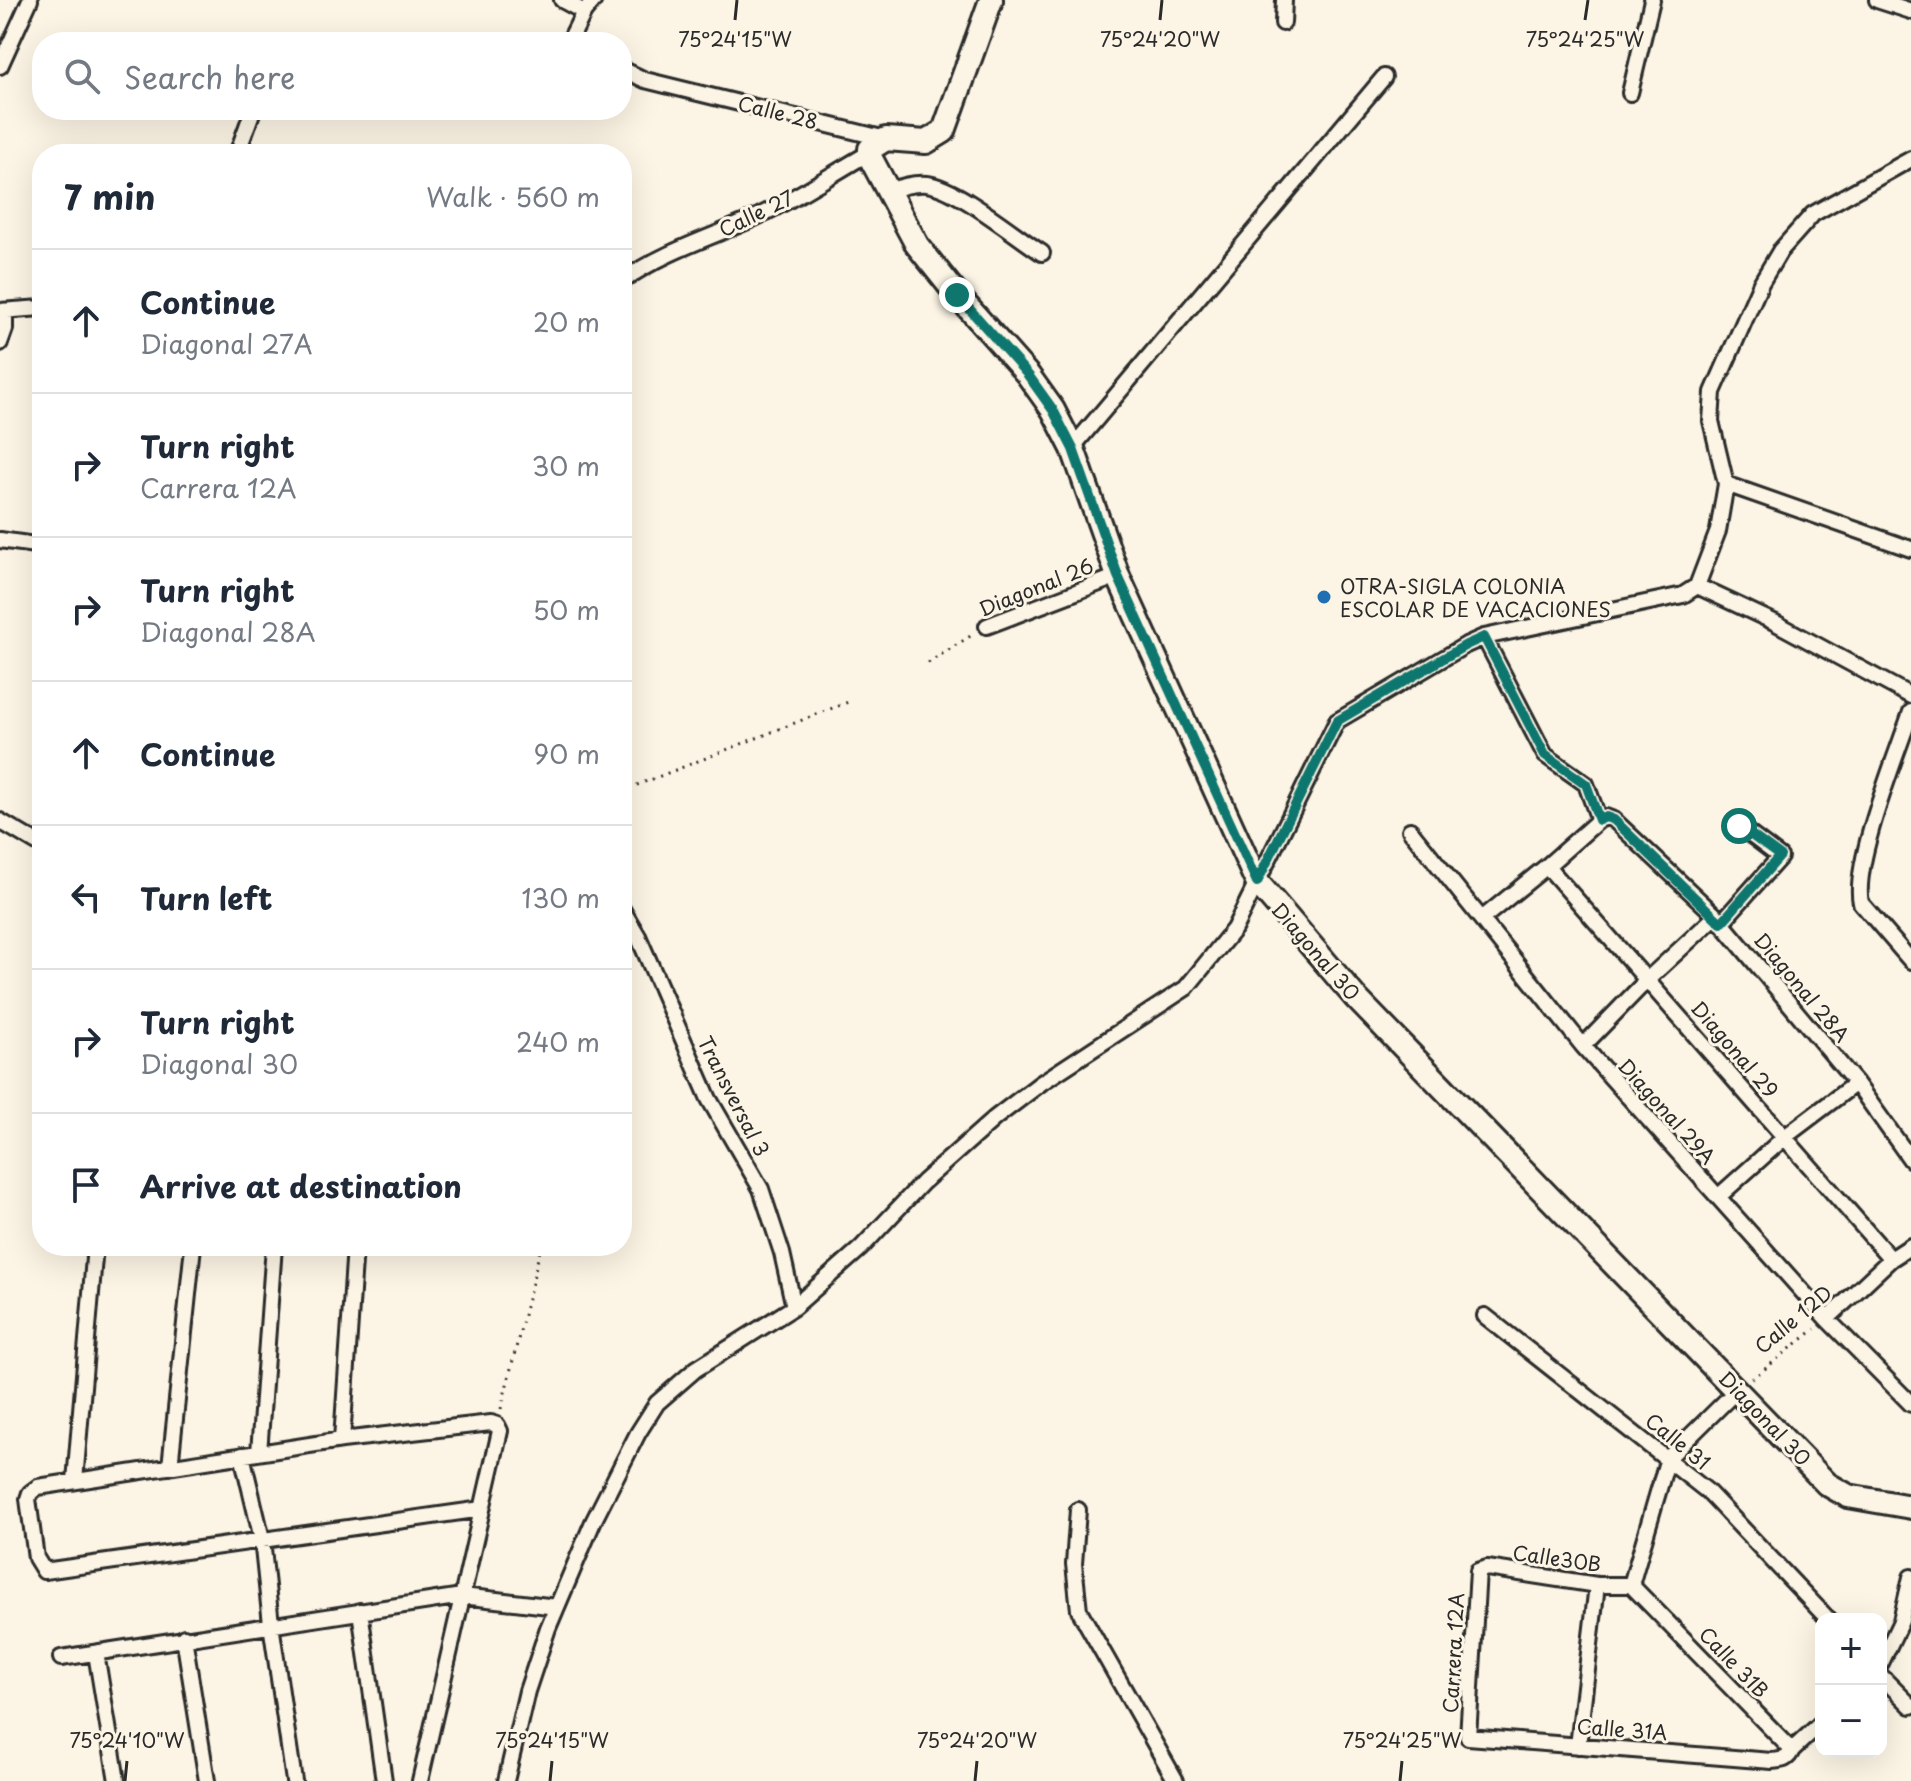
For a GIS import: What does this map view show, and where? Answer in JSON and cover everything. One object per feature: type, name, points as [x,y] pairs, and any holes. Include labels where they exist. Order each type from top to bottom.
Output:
[{"type":"street","points":[[0,66],[3,47],[30,0]]},
{"type":"street","points":[[562,0],[589,6],[576,32]]},
{"type":"street","name":"Calle 28","points":[[632,74],[878,146],[926,142],[935,138],[949,121],[991,0]]},
{"type":"street","points":[[1283,23],[1284,0]]},
{"type":"street","points":[[1630,93],[1652,0]]},
{"type":"street","points":[[1877,0],[1911,11]]},
{"type":"street","points":[[1072,448],[1384,77]]},
{"type":"street","points":[[241,144],[249,120]]},
{"type":"street","name":"Diagonal 30","points":[[878,146],[890,191],[917,245],[1028,375],[1053,410],[1072,448],[1118,576],[1257,882],[1355,997],[1827,1484],[1848,1496],[1911,1507]]},
{"type":"street","name":"Calle 27","points":[[632,274],[683,245],[752,219],[878,146]]},
{"type":"street","points":[[506,1781],[527,1691],[557,1607],[593,1522],[638,1433],[657,1403],[696,1369],[794,1307],[861,1248],[923,1182],[995,1118],[1041,1083],[1186,988],[1234,929],[1337,721],[1484,637],[1683,595],[1697,586],[1718,531],[1726,484],[1711,421],[1713,392],[1761,283],[1780,251],[1813,214],[1911,159]]},
{"type":"street","points":[[890,191],[906,185],[928,184],[951,192],[1042,253]]},
{"type":"street","points":[[0,343],[5,329],[3,311],[32,309]]},
{"type":"street","points":[[1726,484],[1911,549]]},
{"type":"street","points":[[0,540],[32,545]]},
{"type":"street","name":"Diagonal 26","points":[[987,626],[1118,576]]},
{"type":"street","points":[[1697,586],[1774,622],[1911,696]]},
{"type":"street","points":[[1483,918],[1606,820],[1586,784],[1545,755],[1484,637]]},
{"type":"street","points":[[1911,712],[1866,845],[1858,892],[1861,903],[1911,961]]},
{"type":"street","name":"Diagonal 28A","points":[[1606,820],[1719,919],[1856,1083],[1911,1160]]},
{"type":"street","points":[[0,821],[32,840]]},
{"type":"street","points":[[1583,1046],[1648,979],[1719,919],[1779,855],[1739,826]]},
{"type":"street","name":"Diagonal 29A","points":[[1410,830],[1583,1046],[1827,1319],[1911,1404]]},
{"type":"street","name":"Diagonal 29","points":[[1547,866],[1891,1259]]},
{"type":"street","name":"Transversal 3","points":[[632,926],[709,1099],[761,1189],[782,1253],[794,1307]]},
{"type":"street","points":[[1718,1197],[1786,1136],[1856,1083]]},
{"type":"street","name":"Calle 12D","points":[[1827,1319],[1891,1259],[1911,1246]]},
{"type":"street","points":[[75,1481],[94,1256]]},
{"type":"street","points":[[170,1467],[192,1256]]},
{"type":"street","points":[[259,1453],[273,1256]]},
{"type":"street","points":[[342,1440],[354,1256]]},
{"type":"street","name":"Calle 31","points":[[1485,1316],[1707,1491],[1822,1613]]},
{"type":"street","points":[[1631,1585],[1668,1458],[1738,1389]]},
{"type":"street","points":[[420,1781],[500,1431],[497,1425],[491,1423],[342,1440],[75,1481],[38,1487],[28,1499],[36,1558],[44,1571],[482,1509]]},
{"type":"street","points":[[242,1455],[262,1539],[294,1781]]},
{"type":"street","points":[[1078,1510],[1074,1564],[1079,1610],[1176,1781]]},
{"type":"street","name":"Calle30B","points":[[1478,1571],[1487,1568],[1597,1585],[1631,1585]]},
{"type":"street","name":"Carrera 12A","points":[[1468,1737],[1478,1571]]},
{"type":"street","points":[[1887,1650],[1901,1621],[1911,1577]]},
{"type":"street","points":[[1578,1746],[1597,1585]]},
{"type":"street","name":"Calle 31B","points":[[1631,1585],[1792,1750]]},
{"type":"street","points":[[61,1658],[462,1596],[557,1607]]},
{"type":"street","points":[[360,1611],[384,1781]]},
{"type":"street","points":[[184,1637],[207,1781]]},
{"type":"street","points":[[96,1653],[117,1781]]},
{"type":"street","points":[[1887,1682],[1911,1706]]},
{"type":"street","points":[[1792,1750],[1815,1729]]},
{"type":"street","name":"Calle 31A","points":[[1468,1737],[1772,1761],[1784,1760],[1792,1750]]},
{"type":"lane","points":[[632,939],[638,936]]},
{"type":"path","name":"Diagonal 26","points":[[928,663],[987,626]]},
{"type":"path","points":[[632,787],[848,702]]},
{"type":"path","points":[[497,1425],[539,1256]]},
{"type":"path","name":"Calle 12D","points":[[1738,1389],[1827,1319]]},
{"type":"place","name":"OTRA-SIGLA COLONIA ESCOLAR DE VACACIONES","points":[[1324,597]]},
{"type":"route","points":[[957,295],[1028,375],[1053,410],[1073,449],[1118,576],[1257,882],[1337,721],[1484,637],[1545,755],[1586,784],[1599,820],[1606,817],[1614,820],[1721,923],[1780,856],[1739,826]]}]
